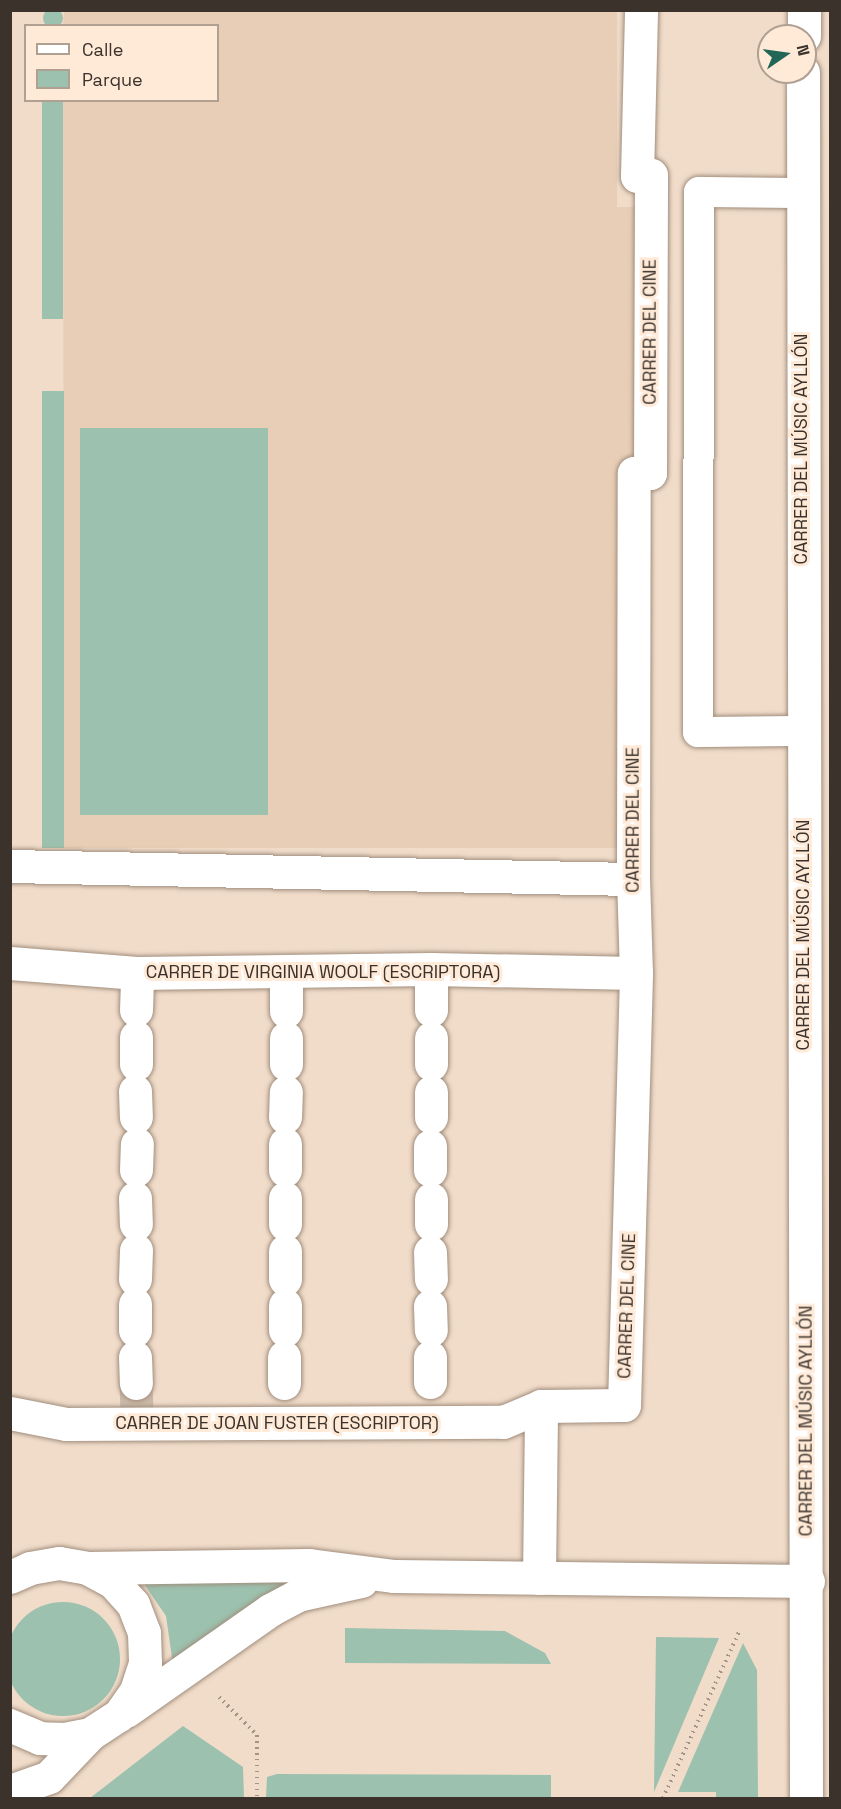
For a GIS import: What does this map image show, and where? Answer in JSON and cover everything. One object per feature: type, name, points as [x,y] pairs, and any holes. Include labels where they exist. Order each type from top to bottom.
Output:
[{"type":"street","name":"CARRER DEL CINE","points":[[542,1406],[624,1405],[636,972],[633,879],[634,473],[650,473],[651,175],[637,176],[641,10]]},
{"type":"street","name":"CARRER DEL MÚSIC AYLLÓN","points":[[803,84],[801,731],[808,1581],[806,1798]]},
{"type":"street","points":[[10,866],[633,879]]},
{"type":"street","name":"CARRER DE VIRGINIA WOOLF (ESCRIPTORA)","points":[[10,963],[137,973],[431,969],[636,972]]},
{"type":"street","points":[[430,1223],[431,969]]},
{"type":"street","points":[[285,1223],[286,971]]},
{"type":"street","points":[[136,1223],[137,973]]},
{"type":"street","name":"CARRER DE JOAN FUSTER (ESCRIPTOR)","points":[[10,1413],[66,1424],[136,1223],[430,1223],[503,1422],[542,1406]]},
{"type":"street","points":[[539,1578],[542,1406]]},
{"type":"street","points":[[10,1577],[30,1568],[58,1563],[87,1568],[309,1565],[394,1576],[808,1581]]},
{"type":"street","points":[[87,1568],[113,1582],[133,1604],[144,1632],[145,1663],[136,1691],[119,1715]]},
{"type":"street","points":[[10,1791],[49,1778],[90,1734],[270,1610],[298,1595],[394,1576]]},
{"type":"street","points":[[10,1725],[40,1738],[65,1739],[90,1734]]},
{"type":"lane","points":[[801,731],[698,732],[698,660],[699,192],[802,193]]},
{"type":"path","points":[[663,1798],[740,1630]]},
{"type":"path","points":[[214,1693],[257,1735],[257,1798]]},
{"type":"shaded area","points":[[64,11],[617,11],[617,207],[635,207],[635,463],[619,464],[620,848],[64,848],[63,102],[219,102],[219,24],[63,24]]},
{"type":"green space","points":[[49,9],[57,9],[62,14],[61,24],[45,24],[44,22],[44,14]]},
{"type":"green space","points":[[42,102],[63,102],[63,319],[42,319]]},
{"type":"green space","points":[[42,391],[64,391],[64,848],[42,848]]},
{"type":"green space","points":[[80,428],[268,428],[268,815],[80,815]]},
{"type":"green space","points":[[311,1577],[173,1665],[166,1616],[140,1578]]},
{"type":"green space","points":[[63,1602],[85,1607],[103,1619],[115,1637],[120,1659],[115,1681],[103,1699],[85,1711],[63,1716],[41,1711],[23,1699],[11,1681],[6,1659],[11,1637],[23,1619],[41,1607]]},
{"type":"green space","points":[[345,1628],[505,1631],[545,1653],[551,1664],[345,1663]]},
{"type":"green space","points":[[656,1637],[719,1638],[654,1792]]},
{"type":"green space","points":[[743,1643],[757,1670],[758,1798],[716,1798],[716,1792],[678,1792]]},
{"type":"green space","points":[[183,1726],[243,1767],[244,1798],[90,1798]]},
{"type":"green space","points":[[277,1774],[551,1775],[551,1798],[266,1798],[267,1777]]},
{"type":"tunnel","points":[[136,1383],[137,1410]]}]
